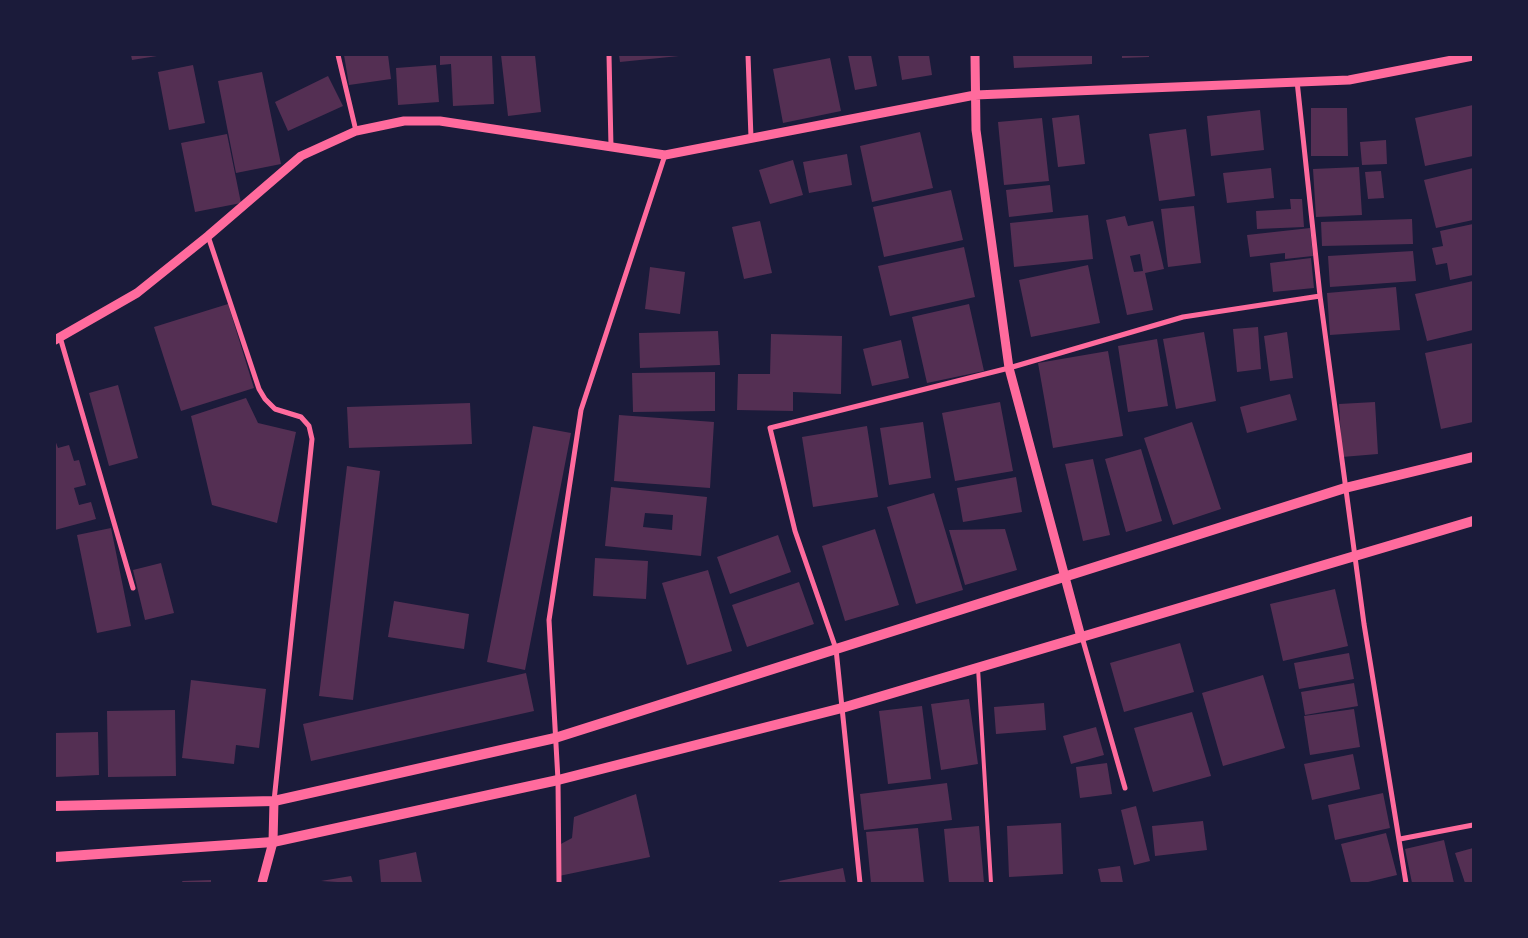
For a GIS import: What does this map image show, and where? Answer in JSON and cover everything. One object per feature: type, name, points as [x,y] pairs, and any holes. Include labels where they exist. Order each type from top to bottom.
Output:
[{"type":"main road","points":[[55,806],[274,801],[555,738],[1345,488],[1473,457]]},
{"type":"main road","points":[[55,857],[273,842],[558,780],[842,708],[1473,521]]},
{"type":"street","points":[[338,55],[356,131]]},
{"type":"street","points":[[609,55],[611,147]]},
{"type":"street","points":[[748,55],[751,138]]},
{"type":"street","points":[[975,55],[976,130],[1009,368],[1125,788]]},
{"type":"street","points":[[133,588],[57,338],[137,292],[208,236],[301,156],[356,131],[404,121],[440,121],[665,154],[975,95],[1349,80],[1473,56]]},
{"type":"street","points":[[1297,81],[1320,296],[1354,556],[1389,789],[1400,839],[1406,883]]},
{"type":"street","points":[[559,883],[558,780],[549,620],[581,410],[665,154]]},
{"type":"street","points":[[208,236],[259,389],[265,399],[275,409],[301,417],[309,426],[312,439],[274,801],[273,842],[262,883]]},
{"type":"street","points":[[860,883],[836,649],[795,531],[770,428],[1009,368],[1183,317],[1320,296]]},
{"type":"street","points":[[1400,839],[1473,824]]},
{"type":"lane","points":[[978,668],[991,883]]},
{"type":"building","points":[[131,55],[157,55],[157,56],[132,60]]},
{"type":"building","points":[[344,55],[388,55],[391,79],[349,85]]},
{"type":"building","points":[[440,55],[492,55],[494,104],[453,106],[451,64],[440,65]]},
{"type":"building","points":[[501,55],[535,55],[541,112],[508,116]]},
{"type":"building","points":[[619,55],[679,55],[679,56],[620,62]]},
{"type":"building","points":[[848,55],[871,55],[877,86],[855,90]]},
{"type":"building","points":[[898,55],[929,55],[932,75],[902,80]]},
{"type":"building","points":[[1013,55],[1092,55],[1092,64],[1014,68]]},
{"type":"building","points":[[1122,55],[1149,55],[1149,57],[1122,58]]},
{"type":"building","points":[[830,58],[841,111],[783,123],[773,69]]},
{"type":"building","points":[[193,65],[205,123],[169,130],[158,72]]},
{"type":"building","points":[[436,65],[439,102],[398,105],[396,68]]},
{"type":"building","points":[[262,72],[281,164],[236,173],[218,81]]},
{"type":"building","points":[[328,76],[343,106],[288,131],[275,102]]},
{"type":"building","points":[[1473,105],[1473,156],[1425,166],[1415,118]]},
{"type":"building","points":[[1311,108],[1347,108],[1348,156],[1311,156]]},
{"type":"building","points":[[1260,110],[1264,150],[1211,156],[1207,116]]},
{"type":"building","points":[[1079,115],[1085,164],[1058,167],[1052,118]]},
{"type":"building","points":[[1042,118],[1049,181],[1004,185],[998,122]]},
{"type":"building","points":[[1186,129],[1195,196],[1159,201],[1149,134]]},
{"type":"building","points":[[920,132],[933,188],[872,202],[860,146]]},
{"type":"building","points":[[227,134],[241,203],[195,212],[181,143]]},
{"type":"building","points":[[1386,140],[1387,164],[1362,165],[1360,142]]},
{"type":"building","points":[[847,154],[852,185],[809,193],[803,162]]},
{"type":"building","points":[[793,160],[803,195],[770,204],[759,170]]},
{"type":"building","points":[[1359,167],[1362,215],[1316,217],[1313,169]]},
{"type":"building","points":[[1271,168],[1274,198],[1227,203],[1223,173]]},
{"type":"building","points":[[1473,168],[1473,220],[1436,228],[1424,180]]},
{"type":"building","points":[[1381,171],[1384,198],[1368,199],[1365,172]]},
{"type":"building","points":[[1050,185],[1053,212],[1009,217],[1006,190]]},
{"type":"building","points":[[951,190],[963,240],[884,257],[873,207]]},
{"type":"building","points":[[1290,199],[1302,199],[1304,227],[1257,229],[1256,211],[1291,209]]},
{"type":"building","points":[[1194,206],[1201,263],[1168,267],[1161,209]]},
{"type":"building","points":[[1088,215],[1093,259],[1014,267],[1010,223]]},
{"type":"building","points":[[1125,216],[1128,226],[1153,221],[1164,269],[1145,273],[1153,310],[1127,315],[1106,220]],"holes":[[[1140,254],[1143,271],[1134,272],[1130,256]]]},
{"type":"building","points":[[1412,219],[1413,244],[1322,246],[1321,222]]},
{"type":"building","points":[[760,221],[772,273],[744,279],[732,227]]},
{"type":"building","points":[[1473,224],[1473,275],[1450,280],[1447,263],[1436,265],[1432,248],[1443,246],[1440,231]]},
{"type":"building","points":[[1310,228],[1313,256],[1285,259],[1285,253],[1250,257],[1247,235]]},
{"type":"building","points":[[964,247],[975,297],[890,316],[878,266]]},
{"type":"building","points":[[1413,251],[1416,281],[1330,287],[1328,256]]},
{"type":"building","points":[[1311,258],[1314,288],[1273,292],[1270,263]]},
{"type":"building","points":[[1088,265],[1100,323],[1031,337],[1019,280]]},
{"type":"building","points":[[650,267],[685,272],[680,314],[645,309]]},
{"type":"building","points":[[1473,281],[1473,330],[1427,341],[1415,294]]},
{"type":"building","points":[[1396,287],[1400,330],[1330,335],[1327,293]]},
{"type":"building","points":[[228,304],[254,388],[181,411],[154,327]]},
{"type":"building","points":[[969,304],[984,371],[927,383],[912,317]]},
{"type":"building","points":[[1258,327],[1261,369],[1237,372],[1233,329]]},
{"type":"building","points":[[718,331],[720,365],[640,368],[639,333]]},
{"type":"building","points":[[1204,332],[1216,401],[1176,409],[1163,339]]},
{"type":"building","points":[[1287,332],[1293,378],[1270,381],[1264,336]]},
{"type":"building","points":[[771,334],[842,336],[841,394],[793,392],[793,411],[737,410],[738,374],[770,374]]},
{"type":"building","points":[[1157,339],[1168,406],[1128,412],[1118,346]]},
{"type":"building","points":[[901,340],[909,378],[872,386],[863,349]]},
{"type":"building","points":[[1473,343],[1473,422],[1441,429],[1425,353]]},
{"type":"building","points":[[1108,351],[1123,436],[1053,448],[1038,363]]},
{"type":"building","points":[[715,372],[715,411],[633,412],[632,373]]},
{"type":"building","points":[[118,385],[138,458],[109,466],[89,393]]},
{"type":"building","points":[[1290,394],[1297,420],[1247,433],[1240,407]]},
{"type":"building","points":[[246,398],[258,423],[296,432],[277,523],[212,505],[191,416]]},
{"type":"building","points":[[1000,402],[1013,471],[955,481],[942,413]]},
{"type":"building","points":[[1375,402],[1378,454],[1342,457],[1339,404]]},
{"type":"building","points":[[470,403],[472,444],[349,448],[347,407]]},
{"type":"building","points":[[619,415],[714,422],[710,488],[614,481]]},
{"type":"building","points":[[923,422],[931,478],[889,485],[880,428]]},
{"type":"building","points":[[1192,422],[1221,509],[1173,525],[1144,438]]},
{"type":"building","points":[[533,426],[571,433],[525,670],[487,662]]},
{"type":"building","points":[[867,426],[878,497],[813,507],[802,437]]},
{"type":"building","points":[[55,440],[58,448],[69,445],[74,461],[79,460],[86,485],[74,488],[79,505],[91,502],[96,519],[55,530]]},
{"type":"building","points":[[1141,449],[1162,521],[1126,532],[1105,459]]},
{"type":"building","points":[[1093,459],[1110,535],[1083,541],[1065,464]]},
{"type":"building","points":[[347,466],[380,471],[353,700],[319,696]]},
{"type":"building","points":[[1016,477],[1022,512],[963,522],[957,488]]},
{"type":"building","points":[[611,487],[707,497],[701,556],[605,546]],"holes":[[[645,513],[673,515],[672,530],[643,527]]]},
{"type":"building","points":[[934,493],[963,590],[916,604],[887,507]]},
{"type":"building","points":[[111,528],[131,626],[97,633],[77,535]]},
{"type":"building","points":[[875,529],[899,605],[845,621],[822,546]]},
{"type":"building","points":[[1005,529],[1017,570],[965,585],[949,530]]},
{"type":"building","points":[[778,535],[791,572],[730,594],[717,557]]},
{"type":"building","points":[[595,558],[648,561],[646,599],[593,596]]},
{"type":"building","points":[[161,563],[174,613],[145,620],[133,570]]},
{"type":"building","points":[[708,570],[732,651],[687,665],[662,583]]},
{"type":"building","points":[[799,582],[814,624],[747,647],[732,605]]},
{"type":"building","points":[[1335,589],[1348,646],[1283,661],[1270,604]]},
{"type":"building","points":[[394,601],[469,614],[464,649],[388,637]]},
{"type":"building","points":[[1180,643],[1194,692],[1124,712],[1110,663]]},
{"type":"building","points":[[1349,653],[1354,679],[1299,689],[1294,663]]},
{"type":"building","points":[[526,673],[534,711],[311,761],[303,724]]},
{"type":"building","points":[[1263,675],[1285,748],[1223,766],[1202,693]]},
{"type":"building","points":[[191,680],[266,689],[259,748],[236,745],[234,764],[182,758]]},
{"type":"building","points":[[1354,683],[1358,706],[1305,715],[1301,692]]},
{"type":"building","points":[[969,699],[978,764],[941,770],[931,704]]},
{"type":"building","points":[[1044,703],[1046,730],[996,734],[994,707]]},
{"type":"building","points":[[922,706],[931,779],[888,784],[879,711]]},
{"type":"building","points":[[1354,709],[1360,747],[1310,755],[1304,716]]},
{"type":"building","points":[[175,710],[176,776],[108,777],[107,711]]},
{"type":"building","points":[[1192,712],[1211,776],[1153,792],[1134,728]]},
{"type":"building","points":[[1096,727],[1104,755],[1071,764],[1063,736]]},
{"type":"building","points":[[98,732],[99,775],[55,777],[55,733]]},
{"type":"building","points":[[1353,754],[1360,789],[1312,800],[1304,764]]},
{"type":"building","points":[[1107,763],[1112,794],[1080,798],[1076,767]]},
{"type":"building","points":[[947,783],[952,820],[864,830],[860,794]]},
{"type":"building","points":[[1383,793],[1390,828],[1335,840],[1328,805]]},
{"type":"building","points":[[636,794],[650,857],[559,876],[559,845],[572,838],[574,817]]},
{"type":"building","points":[[1136,806],[1150,861],[1134,865],[1121,810]]},
{"type":"building","points":[[1203,821],[1207,850],[1155,856],[1152,826]]},
{"type":"building","points":[[1061,823],[1063,874],[1009,877],[1007,826]]},
{"type":"building","points":[[979,826],[984,883],[949,883],[944,829]]},
{"type":"building","points":[[918,828],[924,883],[871,883],[866,832]]},
{"type":"building","points":[[1386,833],[1397,875],[1364,883],[1351,883],[1341,844]]},
{"type":"building","points":[[1444,840],[1454,883],[1412,883],[1405,849]]},
{"type":"building","points":[[1473,848],[1473,883],[1465,883],[1455,853]]},
{"type":"building","points":[[416,852],[422,883],[381,883],[379,860]]},
{"type":"building","points":[[1120,866],[1123,883],[1101,883],[1098,869]]},
{"type":"building","points":[[843,868],[846,883],[780,883],[779,881]]},
{"type":"building","points":[[351,876],[353,883],[321,881]]},
{"type":"building","points":[[211,880],[211,883],[183,883],[182,881]]}]
